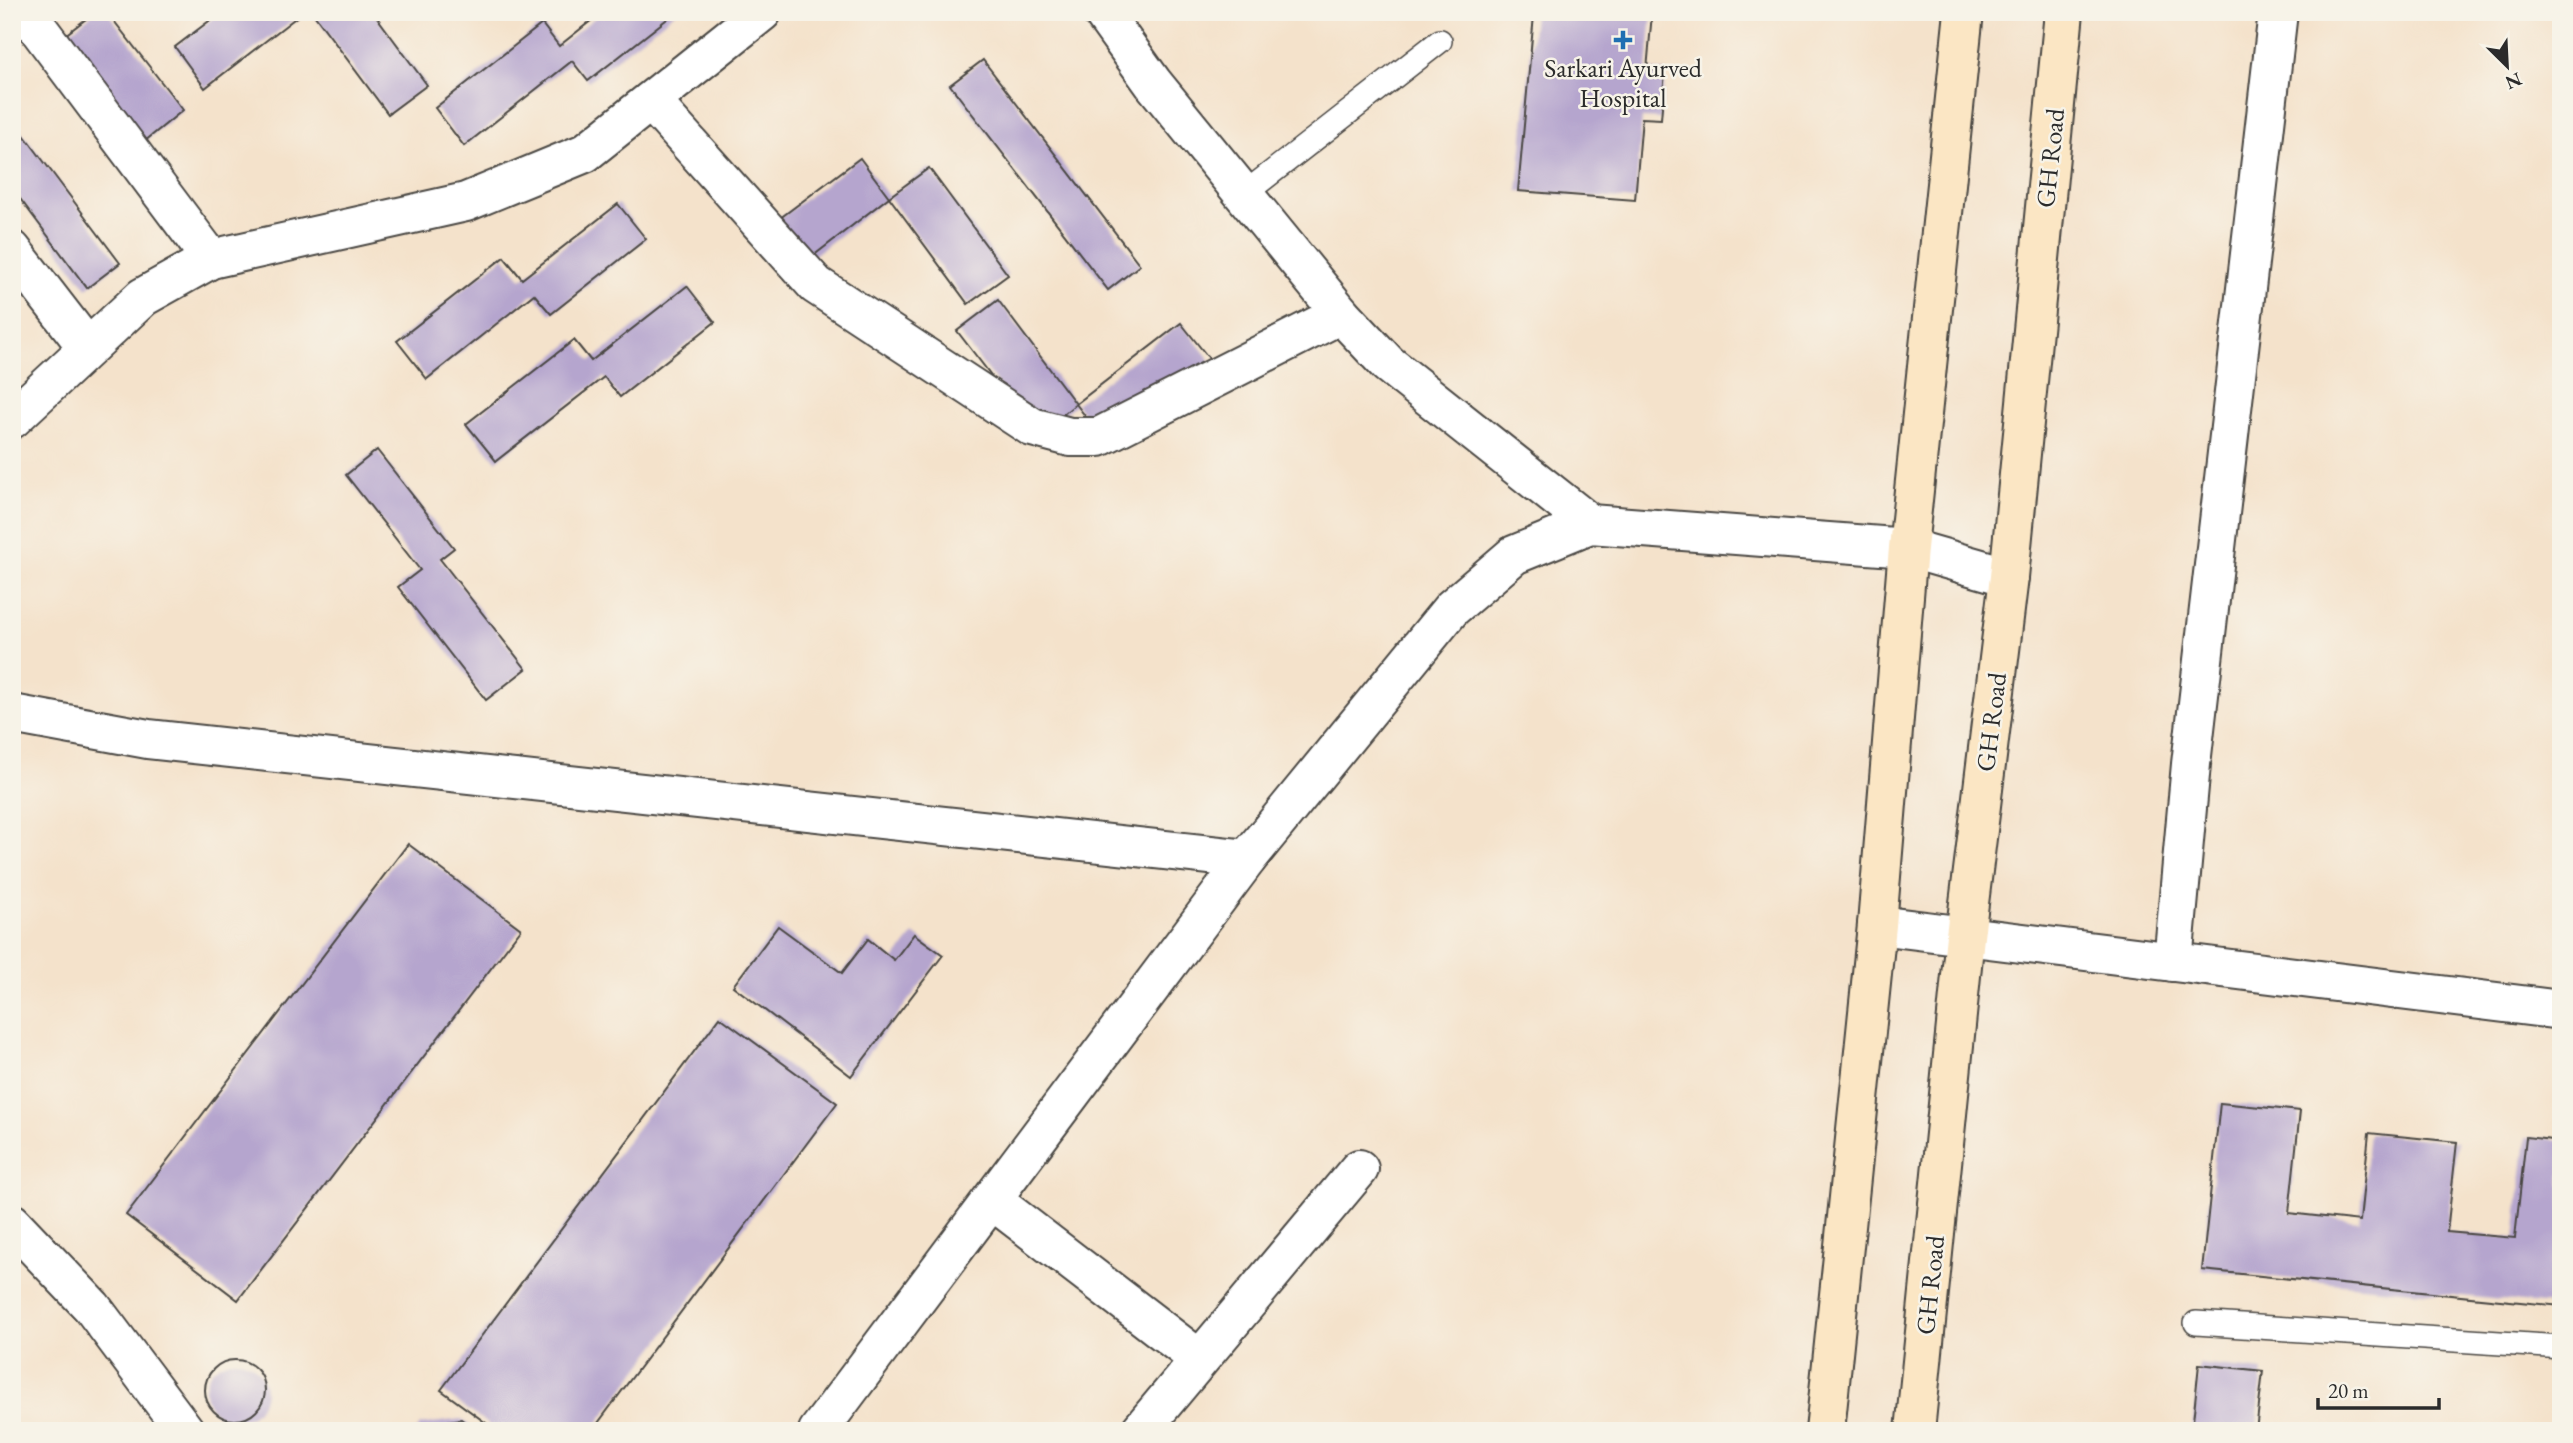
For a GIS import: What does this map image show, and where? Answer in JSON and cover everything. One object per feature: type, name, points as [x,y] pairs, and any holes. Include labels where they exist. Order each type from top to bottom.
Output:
[{"type":"main road","points":[[1825,1431],[1877,925],[1908,548],[1964,12]]},
{"type":"main road","name":"GH Road","points":[[1916,1431],[1965,936],[2009,577],[2064,12]]},
{"type":"street","points":[[26,12],[211,259]]},
{"type":"street","points":[[12,419],[143,297],[211,259],[466,202],[585,153],[762,12]]},
{"type":"street","points":[[1101,12],[1153,83],[1341,314],[1388,365],[1590,524]]},
{"type":"street","points":[[2172,962],[2278,12]]},
{"type":"street","points":[[651,101],[817,285],[1032,427],[1070,437],[1099,437],[1341,314]]},
{"type":"street","points":[[12,250],[87,347]]},
{"type":"street","points":[[818,1431],[1247,859],[1452,608],[1514,555],[1590,524],[1908,548],[2009,577]]},
{"type":"street","points":[[12,714],[148,739],[1247,859]]},
{"type":"street","points":[[1877,925],[2561,1010]]},
{"type":"street","points":[[1140,1431],[1359,1170]]},
{"type":"street","points":[[992,1200],[1199,1359]]},
{"type":"street","points":[[12,1223],[92,1307],[185,1431]]},
{"type":"lane","points":[[1244,194],[1440,41]]},
{"type":"lane","points":[[2196,1323],[2561,1347]]},
{"type":"building","points":[[95,12],[107,12],[183,110],[145,141],[64,36]]},
{"type":"building","points":[[221,12],[303,12],[205,88],[175,47]]},
{"type":"building","points":[[312,12],[373,12],[427,85],[388,114]]},
{"type":"building","points":[[602,12],[676,12],[588,81],[572,61],[464,146],[435,108],[542,24],[559,46]]},
{"type":"building","points":[[1529,12],[1652,13],[1647,70],[1665,71],[1661,119],[1642,118],[1635,200],[1518,191],[1534,15]]},
{"type":"building","points":[[983,60],[1140,265],[1108,290],[950,85]]},
{"type":"building","points":[[12,119],[120,263],[87,288],[12,188]]},
{"type":"building","points":[[860,158],[889,197],[786,277],[755,237]]},
{"type":"building","points":[[929,168],[1008,275],[968,304],[889,197]]},
{"type":"building","points":[[618,204],[646,239],[551,314],[534,294],[427,379],[397,341],[504,257],[522,279]]},
{"type":"building","points":[[687,286],[715,322],[620,397],[604,377],[496,461],[466,424],[574,340],[591,361]]},
{"type":"building","points":[[998,300],[1076,404],[1037,435],[957,331]]},
{"type":"building","points":[[1181,323],[1211,361],[1106,443],[1076,404]]},
{"type":"building","points":[[377,450],[454,548],[440,559],[526,669],[486,700],[398,587],[420,570],[346,475]]},
{"type":"building","points":[[408,844],[521,929],[238,1300],[126,1215]]},
{"type":"building","points":[[778,926],[842,973],[868,939],[894,960],[914,934],[943,955],[851,1076],[733,986]]},
{"type":"building","points":[[720,1017],[837,1103],[592,1431],[497,1431],[441,1390]]},
{"type":"building","points":[[2220,1103],[2300,1111],[2289,1213],[2360,1221],[2369,1133],[2457,1142],[2447,1232],[2515,1238],[2526,1137],[2561,1141],[2561,1306],[2202,1270]]},
{"type":"building","points":[[229,1360],[241,1360],[257,1368],[263,1378],[263,1402],[257,1412],[241,1420],[229,1420],[213,1412],[205,1396],[205,1384],[213,1368]]},
{"type":"building","points":[[2199,1364],[2263,1371],[2256,1431],[2192,1431]]},
{"type":"building","points":[[461,1419],[477,1431],[416,1431],[420,1425]]},
{"type":"place","name":"Sarkari Ayurved Hospital","points":[[1623,40]]}]
